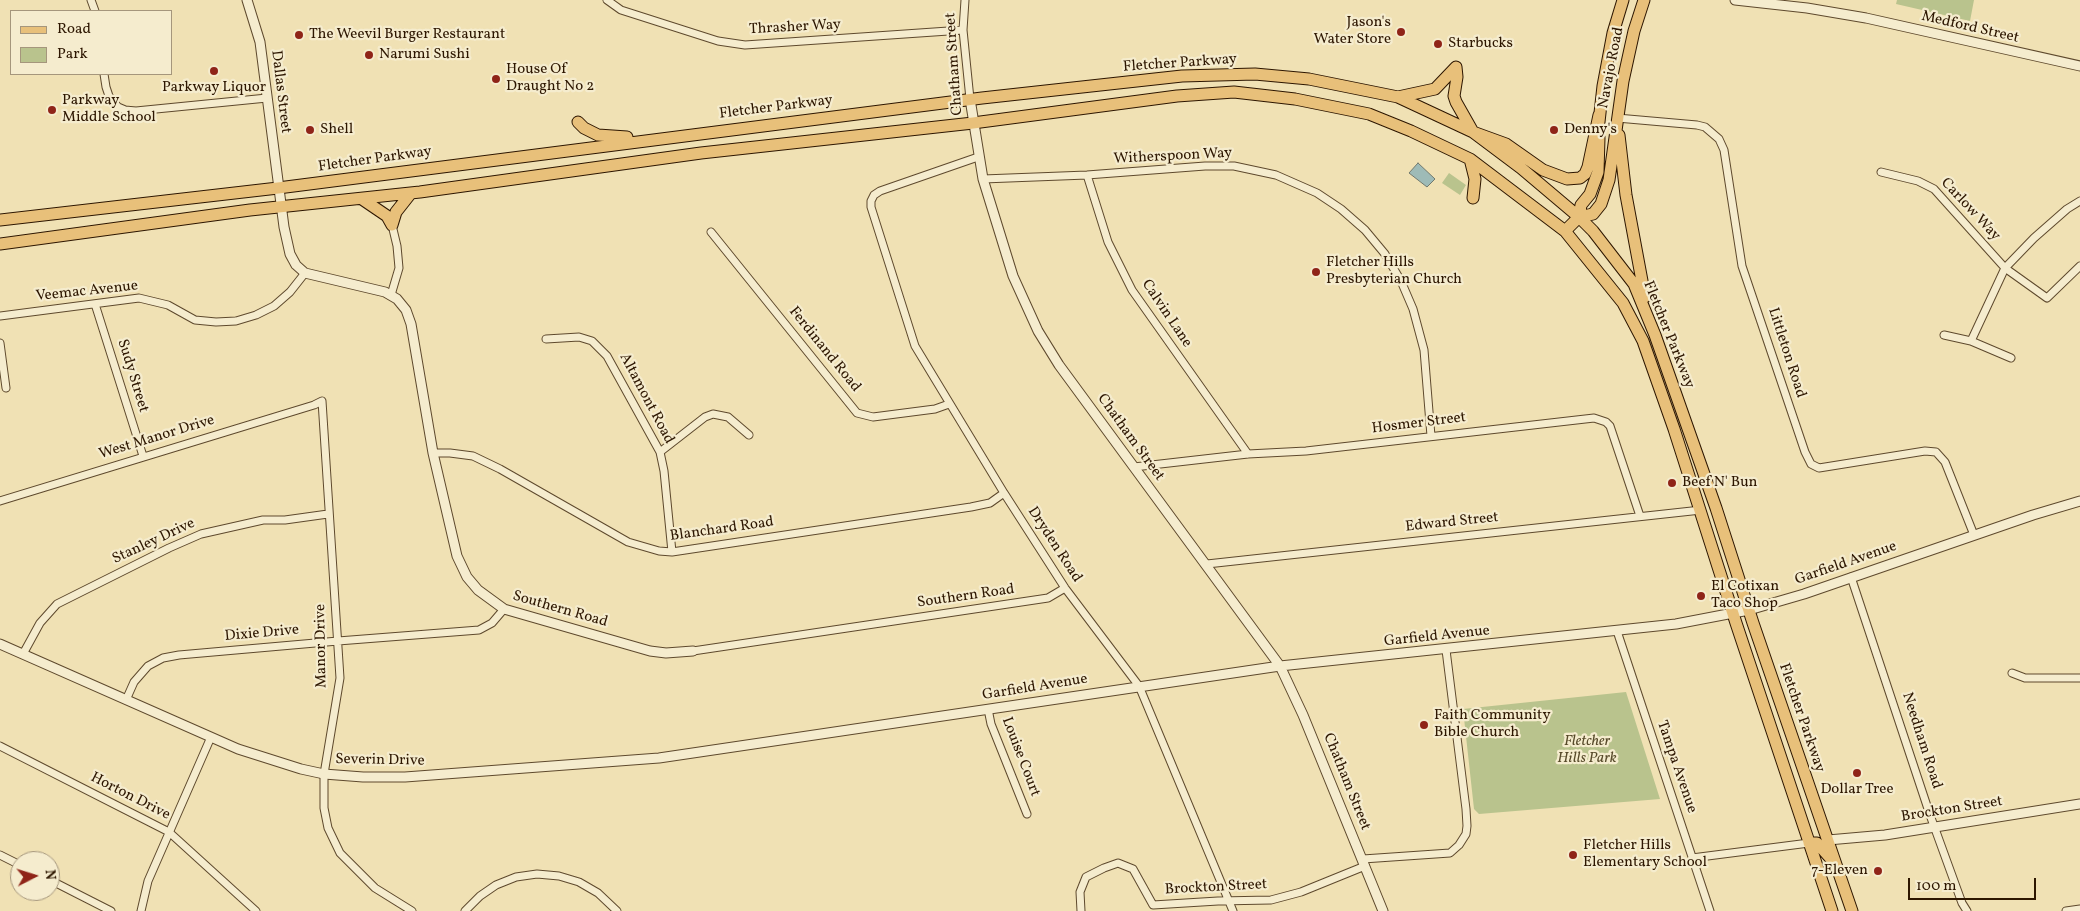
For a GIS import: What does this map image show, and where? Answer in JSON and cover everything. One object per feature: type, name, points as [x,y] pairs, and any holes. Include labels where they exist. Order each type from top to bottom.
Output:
[{"type":"main road","name":"Navajo Road","points":[[1579,217],[1581,205],[1590,194],[1598,172],[1599,114],[1613,33],[1623,0]]},
{"type":"main road","name":"Navajo Road","points":[[1565,231],[1579,217],[1593,214],[1601,204],[1609,180],[1623,81],[1634,31],[1644,0]]},
{"type":"main road","points":[[1398,96],[1435,89],[1456,67],[1457,77],[1454,96],[1473,132],[1506,144],[1543,170],[1561,178],[1574,179],[1585,174],[1588,168],[1599,114]]},
{"type":"main road","name":"Fletcher Parkway","points":[[0,220],[278,188],[970,99],[1182,76],[1255,74],[1309,79],[1398,96],[1473,132],[1521,168],[1593,231],[1634,284],[1655,335],[1726,538],[1852,911]]},
{"type":"main road","name":"Fletcher Parkway","points":[[0,244],[250,210],[411,193],[701,153],[973,123],[1177,96],[1234,92],[1295,99],[1369,114],[1411,131],[1470,159],[1565,231],[1623,303],[1644,341],[1832,911]]},
{"type":"main road","points":[[1617,118],[1626,195],[1655,335]]},
{"type":"main road","points":[[578,122],[584,128],[598,135],[646,140]]},
{"type":"main road","points":[[1470,159],[1475,179],[1474,198]]},
{"type":"main road","points":[[392,225],[396,212],[411,193]]},
{"type":"main road","points":[[362,199],[387,216],[392,225]]},
{"type":"main road","points":[[1701,510],[1712,514],[1720,535],[1722,538],[1726,538]]},
{"type":"main road","points":[[1801,818],[1814,835],[1828,840]]},
{"type":"main road","points":[[1809,843],[1817,843],[1838,869]]},
{"type":"street","name":"Dallas Street","points":[[247,0],[260,42],[278,188]]},
{"type":"street","name":"Thrasher Way","points":[[607,0],[621,10],[718,40],[745,45],[963,30]]},
{"type":"street","name":"Chatham Street","points":[[965,0],[963,30],[978,157],[1013,276],[1038,331],[1059,365],[1207,564],[1280,666],[1303,715],[1383,911]]},
{"type":"street","name":"Medford Street","points":[[1735,0],[1807,8],[1866,18],[2080,66]]},
{"type":"street","points":[[104,75],[109,96],[118,107],[125,110],[136,111],[267,98]]},
{"type":"street","name":"Littleton Road","points":[[1617,118],[1698,125],[1705,127],[1719,139],[1724,150],[1742,266],[1804,452],[1812,464],[1819,468],[1924,451],[1936,452],[1946,462],[1974,535]]},
{"type":"street","name":"Dryden Road","points":[[978,157],[880,191],[872,198],[871,207],[915,346],[1004,493],[1065,588],[1139,686],[1232,911]]},
{"type":"street","name":"Witherspoon Way","points":[[983,179],[1087,175],[1205,166],[1248,168],[1276,175],[1304,186],[1342,209],[1365,230],[1394,267],[1408,295],[1424,350],[1432,436]]},
{"type":"street","name":"Carlow Way","points":[[1881,172],[1918,181],[1934,189],[2005,268],[2047,298],[2080,266]]},
{"type":"street","name":"Calvin Lane","points":[[1087,175],[1108,242],[1132,290],[1248,454]]},
{"type":"street","points":[[278,188],[290,254],[296,265],[305,273],[391,294],[399,268],[397,244],[392,225]]},
{"type":"street","points":[[1971,341],[2005,268],[2034,238],[2067,209],[2080,201]]},
{"type":"street","name":"Ferdinand Road","points":[[711,232],[857,413],[873,418],[935,410],[949,404]]},
{"type":"street","name":"Veemac Avenue","points":[[0,316],[129,298],[149,299],[168,305],[195,320],[236,321],[256,315],[274,306],[290,292],[305,273]]},
{"type":"street","name":"Southern Road","points":[[391,294],[406,310],[412,324],[433,453],[460,563],[472,584],[504,609],[650,651],[666,653],[693,652],[1048,598],[1065,588]]},
{"type":"street","name":"Sudy Street","points":[[95,304],[143,456]]},
{"type":"street","points":[[1944,335],[1971,341],[2011,358]]},
{"type":"street","name":"Altamont Road","points":[[546,339],[579,336],[603,350],[660,452],[664,471],[672,552]]},
{"type":"street","points":[[0,344],[6,388]]},
{"type":"street","name":"West Manor Drive","points":[[0,501],[322,401]]},
{"type":"street","name":"Manor Drive","points":[[322,401],[340,678],[324,774],[324,808],[328,828],[340,852],[376,888],[412,911]]},
{"type":"street","points":[[660,452],[704,417],[713,414],[728,417],[749,435]]},
{"type":"street","name":"Hosmer Street","points":[[1134,467],[1248,454],[1306,451],[1594,418],[1606,422],[1610,426],[1640,516]]},
{"type":"street","name":"Blanchard Road","points":[[433,453],[473,456],[500,468],[628,542],[659,551],[672,552],[971,507],[990,503],[1004,493]]},
{"type":"street","name":"Garfield Avenue","points":[[783,741],[1280,666],[1617,631],[1676,624],[1733,614],[2080,501]]},
{"type":"street","name":"Edward Street","points":[[1207,564],[1701,510]]},
{"type":"street","name":"Stanley Drive","points":[[23,654],[40,623],[57,604],[169,548],[201,534],[263,520],[286,520],[328,514]]},
{"type":"street","name":"Needham Road","points":[[1851,577],[1934,826],[1962,903],[1968,911]]},
{"type":"street","name":"Dixie Drive","points":[[126,700],[134,682],[148,666],[163,658],[179,655],[479,630],[492,623],[504,609]]},
{"type":"street","name":"Tampa Avenue","points":[[1617,631],[1710,911]]},
{"type":"street","name":"Severin Drive","points":[[0,644],[238,749],[301,769],[324,774],[363,778],[405,778],[660,758],[783,741]]},
{"type":"street","name":"Brockton Street","points":[[1081,911],[1080,892],[1086,877],[1104,868],[1118,864],[1133,869],[1153,908],[1228,900],[1260,901],[1281,898],[1364,863],[1450,854],[1466,834],[1467,826],[1446,650]]},
{"type":"street","points":[[2012,673],[2025,678],[2080,678]]},
{"type":"street","name":"Louise Court","points":[[988,709],[991,724],[1028,814]]},
{"type":"street","points":[[141,911],[148,881],[211,737]]},
{"type":"street","name":"Horton Drive","points":[[0,746],[168,832],[256,911]]},
{"type":"street","name":"Brockton Street","points":[[1828,840],[1885,835],[2080,804]]},
{"type":"street","points":[[1692,858],[1809,843]]},
{"type":"street","points":[[465,911],[480,896],[496,885],[516,878],[537,874],[559,876],[579,882],[598,893],[617,911]]},
{"type":"street","points":[[60,885],[111,911]]},
{"type":"street","points":[[2066,911],[2080,909]]},
{"type":"green space","points":[[1897,0],[1974,0],[1970,21],[1896,4]]},
{"type":"green space","points":[[1449,173],[1466,185],[1460,195],[1442,183]]},
{"type":"green space","name":"Fletcher Hills Park","points":[[1626,692],[1660,799],[1479,814],[1474,809],[1463,709]]},
{"type":"water","points":[[1418,163],[1435,179],[1427,187],[1409,173]]},
{"type":"place","name":"Jason's Water Store","points":[[1401,32]]},
{"type":"place","name":"The Weevil Burger Restaurant","points":[[299,35]]},
{"type":"place","name":"Starbucks","points":[[1438,44]]},
{"type":"place","name":"Narumi Sushi","points":[[369,55]]},
{"type":"place","name":"Parkway Liquor","points":[[214,71]]},
{"type":"place","name":"House Of Draught No 2","points":[[496,79]]},
{"type":"place","name":"Parkway Middle School","points":[[52,110]]},
{"type":"place","name":"Shell","points":[[310,130]]},
{"type":"place","name":"Denny's","points":[[1554,130]]},
{"type":"place","name":"Fletcher Hills Presbyterian Church","points":[[1316,272]]},
{"type":"place","name":"Beef N' Bun","points":[[1672,483]]},
{"type":"place","name":"El Cotixan Taco Shop","points":[[1701,596]]},
{"type":"place","name":"Faith Community Bible Church","points":[[1424,725]]},
{"type":"place","name":"Dollar Tree","points":[[1857,773]]},
{"type":"place","name":"Fletcher Hills Elementary School","points":[[1573,855]]},
{"type":"place","name":"7-Eleven","points":[[1878,871]]}]
